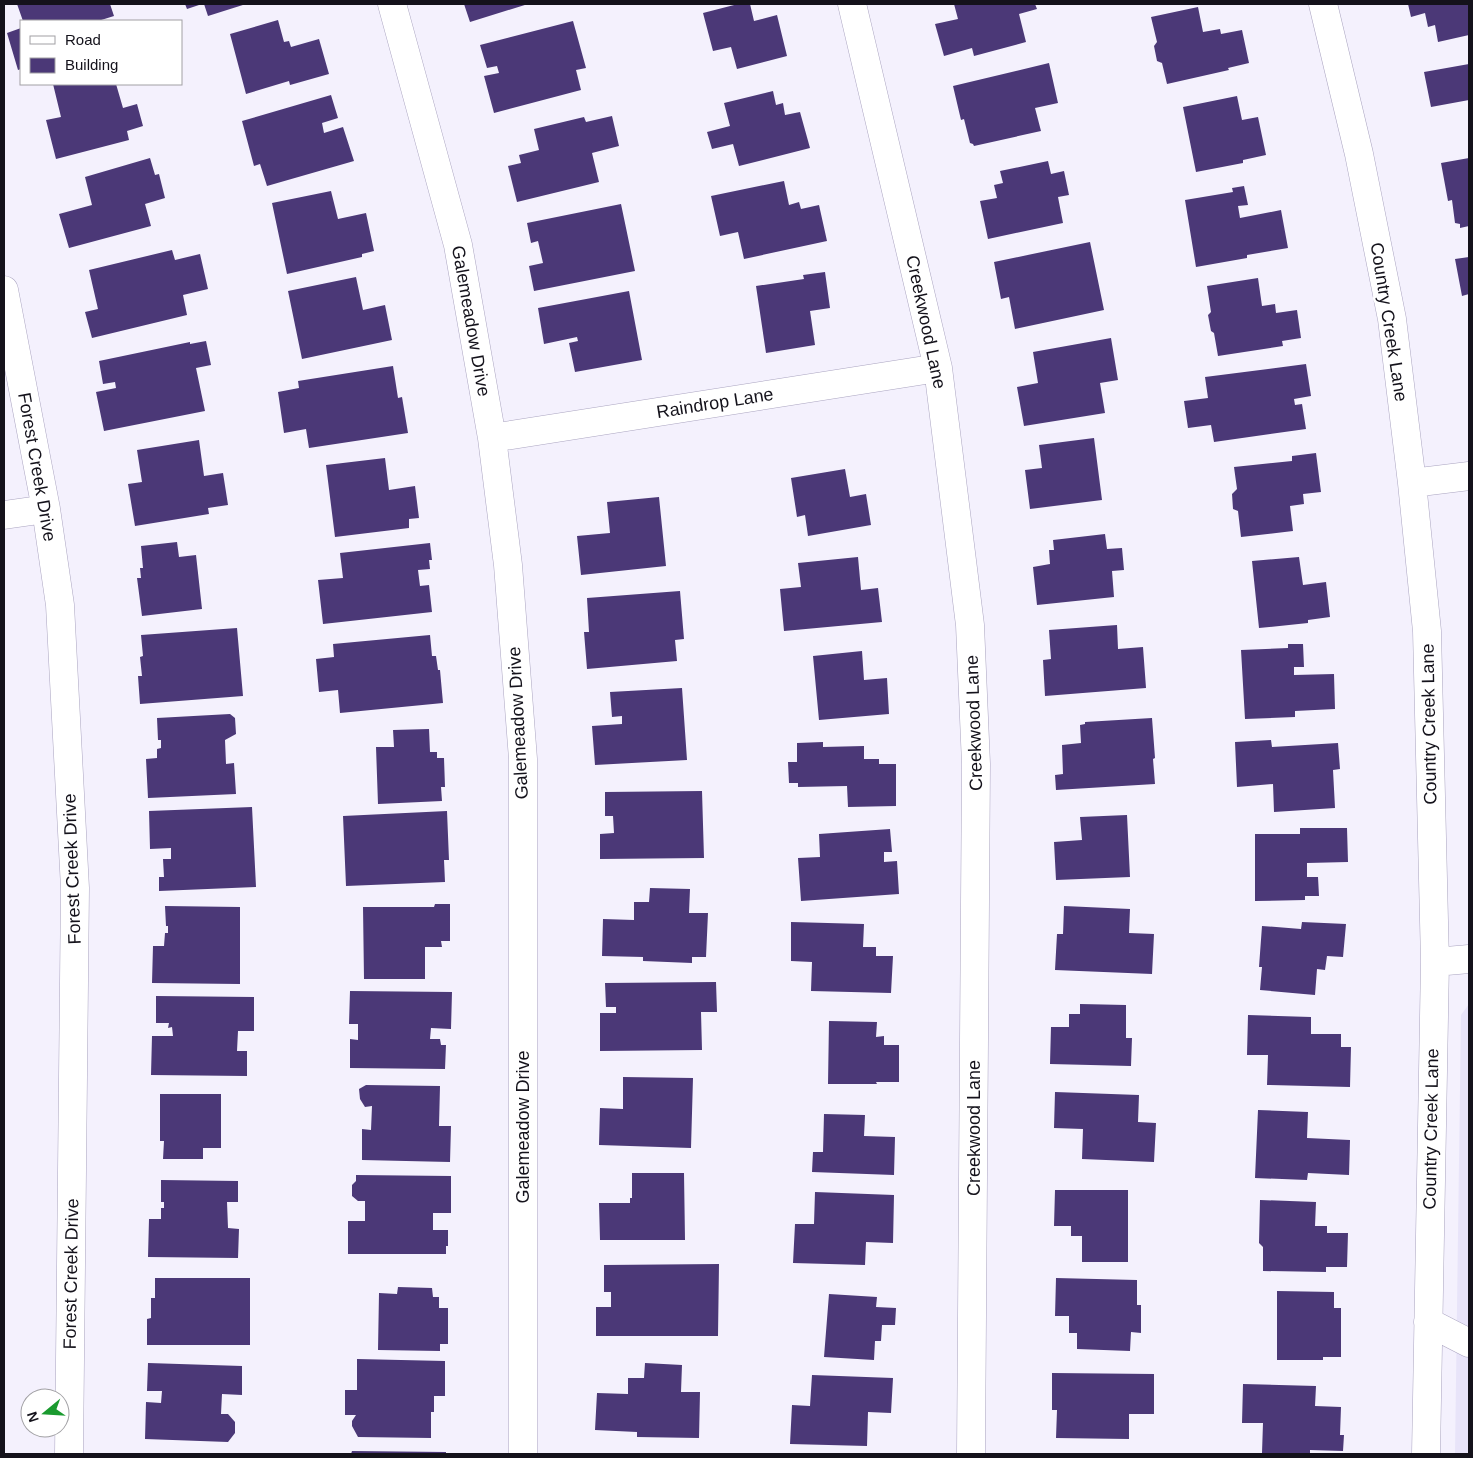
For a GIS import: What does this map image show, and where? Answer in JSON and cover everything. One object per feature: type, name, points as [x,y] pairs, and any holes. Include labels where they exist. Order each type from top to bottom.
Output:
[{"type":"street","name":"Galemeadow Drive","points":[[392,4],[458,245],[492,438],[508,565],[523,759],[523,1454]]},
{"type":"street","name":"Creekwood Lane","points":[[852,4],[938,368],[970,625],[976,764],[971,1454]]},
{"type":"street","name":"Country Creek Lane","points":[[1323,4],[1359,154],[1392,319],[1412,483],[1427,631],[1434,962],[1426,1454]]},
{"type":"street","name":"Forest Creek Drive","points":[[4,290],[46,509],[60,605],[75,888],[69,1454]]},
{"type":"street","name":"Raindrop Lane","points":[[492,438],[938,368]]},
{"type":"street","points":[[1412,483],[1469,476]]},
{"type":"street","points":[[4,515],[46,509]]},
{"type":"street","points":[[1434,962],[1469,959]]},
{"type":"street","points":[[1428,1322],[1469,1343]]},
{"type":"shaded area","points":[[1469,1004],[1469,1454],[1455,1454],[1461,1015]]},
{"type":"building","points":[[17,4],[110,4],[114,16],[101,20],[23,20]]},
{"type":"building","points":[[185,4],[202,4],[187,9]]},
{"type":"building","points":[[204,4],[246,4],[208,16]]},
{"type":"building","points":[[464,4],[528,4],[470,22]]},
{"type":"building","points":[[738,4],[750,4],[754,21],[777,15],[787,56],[737,69],[731,47],[713,51],[703,13]]},
{"type":"building","points":[[954,4],[1035,4],[1037,9],[1019,14],[1026,42],[974,56],[972,48],[944,56],[935,24],[958,19]]},
{"type":"building","points":[[1408,4],[1469,4],[1469,35],[1438,42],[1435,25],[1428,27],[1425,13],[1411,17]]},
{"type":"building","points":[[1198,7],[1203,32],[1220,29],[1221,34],[1242,30],[1249,63],[1228,68],[1229,70],[1167,84],[1162,63],[1157,61],[1154,46],[1157,42],[1151,17]]},
{"type":"building","points":[[278,20],[284,42],[289,41],[291,47],[319,39],[329,74],[290,85],[289,81],[246,94],[230,34]]},
{"type":"building","points":[[573,21],[586,68],[576,70],[581,90],[494,113],[484,76],[499,73],[497,66],[487,68],[480,45]]},
{"type":"building","points":[[20,28],[20,69],[18,70],[7,33]]},
{"type":"building","points":[[1049,63],[1058,103],[1035,108],[1041,131],[974,146],[970,143],[964,119],[961,120],[953,86]]},
{"type":"building","points":[[1469,64],[1469,100],[1431,107],[1424,72]]},
{"type":"building","points":[[53,85],[116,85],[123,108],[137,104],[143,126],[127,131],[129,140],[56,159],[46,120],[61,117]]},
{"type":"building","points":[[773,91],[776,105],[783,103],[785,115],[800,112],[810,148],[739,166],[733,144],[712,149],[707,132],[730,126],[724,103]]},
{"type":"building","points":[[331,95],[338,118],[322,123],[324,133],[343,127],[354,161],[267,186],[260,164],[254,166],[242,121]]},
{"type":"building","points":[[1237,96],[1242,120],[1258,117],[1266,155],[1243,160],[1243,163],[1196,172],[1183,107]]},
{"type":"building","points":[[612,116],[619,146],[592,153],[599,182],[517,202],[508,166],[521,163],[519,155],[539,150],[534,129],[584,117],[586,122]]},
{"type":"building","points":[[150,158],[155,175],[159,174],[165,198],[145,204],[151,226],[69,248],[59,214],[92,205],[85,177]]},
{"type":"building","points":[[1469,158],[1469,226],[1460,228],[1460,224],[1455,223],[1452,200],[1448,201],[1441,163]]},
{"type":"building","points":[[1048,161],[1051,174],[1064,171],[1069,195],[1058,197],[1063,223],[988,239],[980,201],[997,198],[994,185],[1003,183],[1000,171]]},
{"type":"building","points":[[784,181],[789,205],[799,202],[801,209],[819,205],[827,241],[744,259],[738,232],[720,236],[711,196]]},
{"type":"building","points":[[1244,186],[1248,205],[1238,206],[1240,218],[1281,210],[1288,248],[1247,255],[1247,258],[1196,267],[1185,200],[1233,192],[1232,188]]},
{"type":"building","points":[[331,191],[338,219],[366,213],[374,251],[362,254],[362,257],[287,274],[272,203]]},
{"type":"building","points":[[621,204],[635,271],[534,291],[529,266],[543,263],[538,241],[531,243],[527,223]]},
{"type":"building","points":[[1090,242],[1104,310],[1015,329],[1009,297],[1001,299],[994,262]]},
{"type":"building","points":[[172,250],[175,260],[200,254],[208,289],[183,295],[187,315],[92,338],[85,312],[98,309],[89,270]]},
{"type":"building","points":[[1469,257],[1469,294],[1462,296],[1455,259]]},
{"type":"building","points":[[825,272],[830,308],[810,311],[815,345],[766,353],[756,286],[804,279],[803,275]]},
{"type":"building","points":[[356,277],[363,310],[385,305],[392,340],[302,359],[288,291]]},
{"type":"building","points":[[1258,278],[1262,306],[1275,304],[1276,313],[1297,310],[1301,338],[1282,341],[1283,346],[1218,356],[1214,333],[1211,331],[1208,315],[1211,312],[1207,286]]},
{"type":"building","points":[[629,291],[642,360],[575,372],[569,343],[578,341],[577,337],[544,344],[538,308]]},
{"type":"building","points":[[1111,338],[1118,380],[1100,383],[1105,413],[1024,426],[1017,387],[1038,383],[1033,352]]},
{"type":"building","points":[[206,341],[211,365],[196,368],[205,411],[104,431],[96,392],[116,388],[115,382],[103,384],[99,361],[190,342],[190,344]]},
{"type":"building","points":[[1306,364],[1311,396],[1294,399],[1295,405],[1302,404],[1306,429],[1214,442],[1211,425],[1188,428],[1184,401],[1208,398],[1205,377]]},
{"type":"building","points":[[393,366],[398,398],[402,397],[408,433],[309,448],[306,429],[284,433],[278,392],[299,388],[298,381]]},
{"type":"building","points":[[1094,438],[1102,500],[1030,509],[1025,470],[1042,468],[1039,445]]},
{"type":"building","points":[[199,440],[204,476],[223,473],[228,505],[208,508],[209,514],[135,526],[128,484],[142,482],[137,450]]},
{"type":"building","points":[[1316,453],[1321,492],[1303,494],[1304,504],[1290,506],[1293,531],[1241,537],[1238,511],[1233,509],[1232,494],[1237,489],[1234,467],[1292,461],[1292,456]]},
{"type":"building","points":[[385,458],[389,490],[415,486],[419,518],[409,519],[409,528],[335,537],[326,465]]},
{"type":"building","points":[[845,469],[850,497],[866,494],[871,525],[808,536],[805,515],[797,517],[791,478]]},
{"type":"building","points":[[659,497],[666,566],[581,575],[577,536],[610,533],[607,502]]},
{"type":"building","points":[[1105,534],[1107,549],[1122,548],[1124,570],[1112,571],[1114,597],[1037,605],[1033,567],[1050,564],[1049,550],[1054,550],[1053,540]]},
{"type":"building","points":[[177,542],[179,557],[196,555],[202,609],[142,616],[137,578],[141,578],[140,568],[143,568],[141,546]]},
{"type":"building","points":[[430,543],[432,560],[429,560],[430,569],[418,570],[420,586],[429,585],[432,612],[323,624],[318,580],[343,578],[340,553]]},
{"type":"building","points":[[858,557],[861,590],[878,588],[882,622],[784,631],[780,589],[801,587],[798,563]]},
{"type":"building","points":[[1299,557],[1303,585],[1326,582],[1330,617],[1308,620],[1308,623],[1259,628],[1252,561]]},
{"type":"building","points":[[680,591],[684,639],[675,640],[677,661],[587,669],[584,632],[589,632],[587,598]]},
{"type":"building","points":[[1117,625],[1118,649],[1143,647],[1146,688],[1045,696],[1043,660],[1051,659],[1049,630]]},
{"type":"building","points":[[237,628],[243,696],[140,704],[138,676],[142,676],[140,657],[143,656],[141,635]]},
{"type":"building","points":[[430,635],[432,656],[436,656],[438,670],[440,670],[443,703],[340,713],[338,690],[319,692],[316,659],[334,657],[333,644]]},
{"type":"building","points":[[1288,644],[1303,644],[1304,667],[1294,667],[1294,675],[1334,674],[1335,709],[1295,711],[1295,717],[1245,719],[1241,650],[1288,648]]},
{"type":"building","points":[[862,651],[864,680],[887,678],[889,714],[819,720],[813,656]]},
{"type":"building","points":[[682,688],[687,760],[595,765],[592,726],[622,724],[622,716],[612,717],[610,692]]},
{"type":"building","points":[[230,714],[235,718],[236,734],[225,740],[226,764],[234,763],[236,794],[148,798],[146,759],[157,758],[157,749],[161,748],[161,740],[158,740],[157,718]]},
{"type":"building","points":[[1152,718],[1155,784],[1056,790],[1055,775],[1063,774],[1062,745],[1081,743],[1080,725],[1085,724],[1085,722]]},
{"type":"building","points":[[429,729],[430,752],[437,752],[437,758],[444,758],[445,787],[441,787],[442,801],[378,804],[376,747],[394,747],[393,730]]},
{"type":"building","points":[[1271,740],[1272,747],[1338,743],[1340,769],[1333,770],[1335,808],[1274,812],[1273,784],[1237,787],[1235,742]]},
{"type":"building","points":[[823,742],[823,747],[864,746],[864,759],[879,759],[879,764],[896,764],[896,806],[848,807],[847,786],[798,787],[798,783],[789,783],[788,762],[797,762],[797,743]]},
{"type":"building","points":[[702,791],[704,858],[600,859],[600,834],[614,833],[613,816],[605,816],[605,792]]},
{"type":"building","points":[[252,807],[256,887],[159,891],[159,877],[164,877],[163,859],[171,859],[171,848],[150,849],[149,811]]},
{"type":"building","points":[[447,811],[449,860],[444,860],[445,882],[346,886],[343,816]]},
{"type":"building","points":[[1127,815],[1130,877],[1056,880],[1054,842],[1082,840],[1080,817]]},
{"type":"building","points":[[1300,828],[1347,828],[1348,862],[1307,863],[1307,877],[1318,877],[1319,896],[1305,896],[1305,900],[1255,901],[1255,834],[1300,834]]},
{"type":"building","points":[[890,829],[892,852],[884,852],[884,862],[897,861],[899,894],[801,901],[798,858],[820,857],[819,834]]},
{"type":"building","points":[[650,888],[690,889],[689,913],[708,913],[706,957],[692,957],[692,963],[643,961],[643,957],[602,956],[603,919],[634,920],[634,902],[649,902]]},
{"type":"building","points":[[435,904],[450,904],[450,941],[441,941],[442,947],[425,947],[425,979],[364,979],[363,907],[434,907]]},
{"type":"building","points":[[165,906],[240,907],[240,984],[152,983],[153,946],[164,946],[165,933],[168,933]]},
{"type":"building","points":[[1064,906],[1130,909],[1129,933],[1154,934],[1152,974],[1055,970],[1057,934],[1063,934]]},
{"type":"building","points":[[791,922],[864,924],[863,947],[876,947],[876,956],[893,956],[891,993],[811,991],[812,962],[791,961]]},
{"type":"building","points":[[1302,922],[1346,924],[1343,957],[1327,956],[1325,970],[1317,969],[1315,995],[1260,990],[1262,967],[1259,967],[1262,926],[1301,929]]},
{"type":"building","points":[[716,982],[717,1012],[701,1012],[702,1050],[600,1051],[600,1013],[616,1013],[616,1007],[606,1007],[605,983]]},
{"type":"building","points":[[350,991],[452,992],[451,1029],[431,1028],[430,1039],[440,1039],[441,1045],[446,1045],[445,1069],[350,1068],[350,1039],[358,1040],[358,1024],[349,1024]]},
{"type":"building","points":[[156,996],[254,997],[254,1031],[238,1031],[237,1051],[247,1051],[247,1076],[151,1075],[152,1036],[173,1036],[172,1027],[168,1028],[169,1023],[156,1023]]},
{"type":"building","points":[[1080,1004],[1126,1005],[1126,1038],[1132,1038],[1131,1066],[1050,1064],[1051,1027],[1069,1027],[1069,1014],[1080,1014]]},
{"type":"building","points":[[1248,1015],[1311,1017],[1311,1034],[1341,1034],[1341,1047],[1351,1047],[1350,1087],[1267,1085],[1268,1055],[1247,1055]]},
{"type":"building","points":[[829,1021],[877,1022],[876,1037],[884,1036],[884,1045],[899,1045],[899,1082],[828,1084]]},
{"type":"building","points":[[623,1077],[693,1078],[691,1148],[599,1145],[600,1108],[623,1109]]},
{"type":"building","points":[[366,1085],[440,1086],[439,1126],[451,1126],[450,1162],[362,1160],[362,1129],[371,1130],[372,1106],[365,1107],[360,1099],[359,1089]]},
{"type":"building","points":[[1055,1092],[1139,1095],[1138,1122],[1156,1123],[1154,1162],[1082,1159],[1083,1129],[1054,1128]]},
{"type":"building","points":[[160,1094],[221,1094],[221,1148],[203,1148],[203,1159],[163,1159],[164,1141],[160,1141]]},
{"type":"building","points":[[1258,1110],[1308,1112],[1307,1138],[1350,1140],[1349,1175],[1308,1173],[1307,1180],[1255,1178]]},
{"type":"building","points":[[824,1114],[865,1115],[864,1136],[895,1137],[894,1175],[812,1172],[813,1152],[823,1152]]},
{"type":"building","points":[[632,1173],[684,1173],[685,1240],[600,1240],[599,1203],[630,1203],[630,1198],[632,1198]]},
{"type":"building","points":[[356,1175],[451,1176],[451,1213],[433,1213],[433,1230],[448,1230],[446,1254],[348,1254],[348,1221],[365,1221],[365,1201],[358,1201],[352,1196],[352,1185],[356,1181]]},
{"type":"building","points":[[161,1180],[238,1181],[238,1202],[227,1202],[228,1228],[239,1229],[238,1258],[148,1257],[149,1219],[161,1219],[161,1208],[164,1208],[164,1202],[161,1202]]},
{"type":"building","points":[[1055,1190],[1128,1190],[1128,1262],[1082,1262],[1082,1236],[1071,1236],[1071,1226],[1054,1226]]},
{"type":"building","points":[[815,1192],[894,1195],[893,1243],[866,1242],[865,1265],[793,1263],[795,1224],[814,1224]]},
{"type":"building","points":[[1260,1200],[1316,1202],[1315,1226],[1327,1226],[1327,1233],[1348,1233],[1347,1267],[1326,1267],[1326,1272],[1263,1271],[1263,1247],[1259,1243]]},
{"type":"building","points":[[719,1264],[718,1336],[596,1336],[596,1307],[611,1307],[611,1292],[604,1292],[604,1265]]},
{"type":"building","points":[[155,1278],[250,1278],[250,1345],[147,1345],[147,1319],[151,1318],[151,1298],[155,1298]]},
{"type":"building","points":[[1056,1278],[1137,1280],[1137,1305],[1141,1305],[1141,1333],[1131,1332],[1130,1351],[1077,1349],[1077,1333],[1069,1333],[1069,1316],[1055,1316]]},
{"type":"building","points":[[398,1287],[432,1288],[433,1297],[439,1297],[439,1308],[448,1308],[448,1344],[440,1344],[440,1351],[378,1350],[379,1293],[397,1294]]},
{"type":"building","points":[[1277,1291],[1334,1292],[1334,1308],[1341,1308],[1341,1357],[1323,1357],[1323,1360],[1277,1360]]},
{"type":"building","points":[[829,1294],[877,1297],[876,1307],[896,1308],[895,1325],[882,1325],[881,1341],[875,1341],[874,1360],[824,1357]]},
{"type":"building","points":[[357,1359],[445,1361],[445,1396],[434,1396],[434,1412],[431,1412],[431,1438],[358,1437],[352,1426],[352,1421],[356,1415],[345,1415],[345,1390],[357,1390]]},
{"type":"building","points":[[148,1363],[242,1366],[242,1395],[222,1394],[221,1414],[228,1414],[235,1422],[235,1433],[228,1442],[145,1439],[146,1402],[161,1403],[162,1391],[147,1391]]},
{"type":"building","points":[[645,1363],[682,1365],[681,1392],[700,1392],[699,1438],[637,1437],[637,1432],[595,1430],[597,1393],[628,1394],[628,1378],[644,1378]]},
{"type":"building","points":[[1052,1373],[1154,1374],[1154,1414],[1129,1414],[1129,1439],[1056,1438],[1057,1410],[1052,1410]]},
{"type":"building","points":[[812,1375],[893,1378],[891,1413],[868,1412],[867,1446],[790,1444],[792,1405],[810,1406]]},
{"type":"building","points":[[1243,1384],[1316,1386],[1315,1406],[1341,1407],[1340,1435],[1344,1435],[1343,1451],[1310,1450],[1310,1454],[1262,1453],[1263,1423],[1242,1423]]},
{"type":"building","points":[[352,1451],[446,1452],[446,1454],[351,1454]]}]
